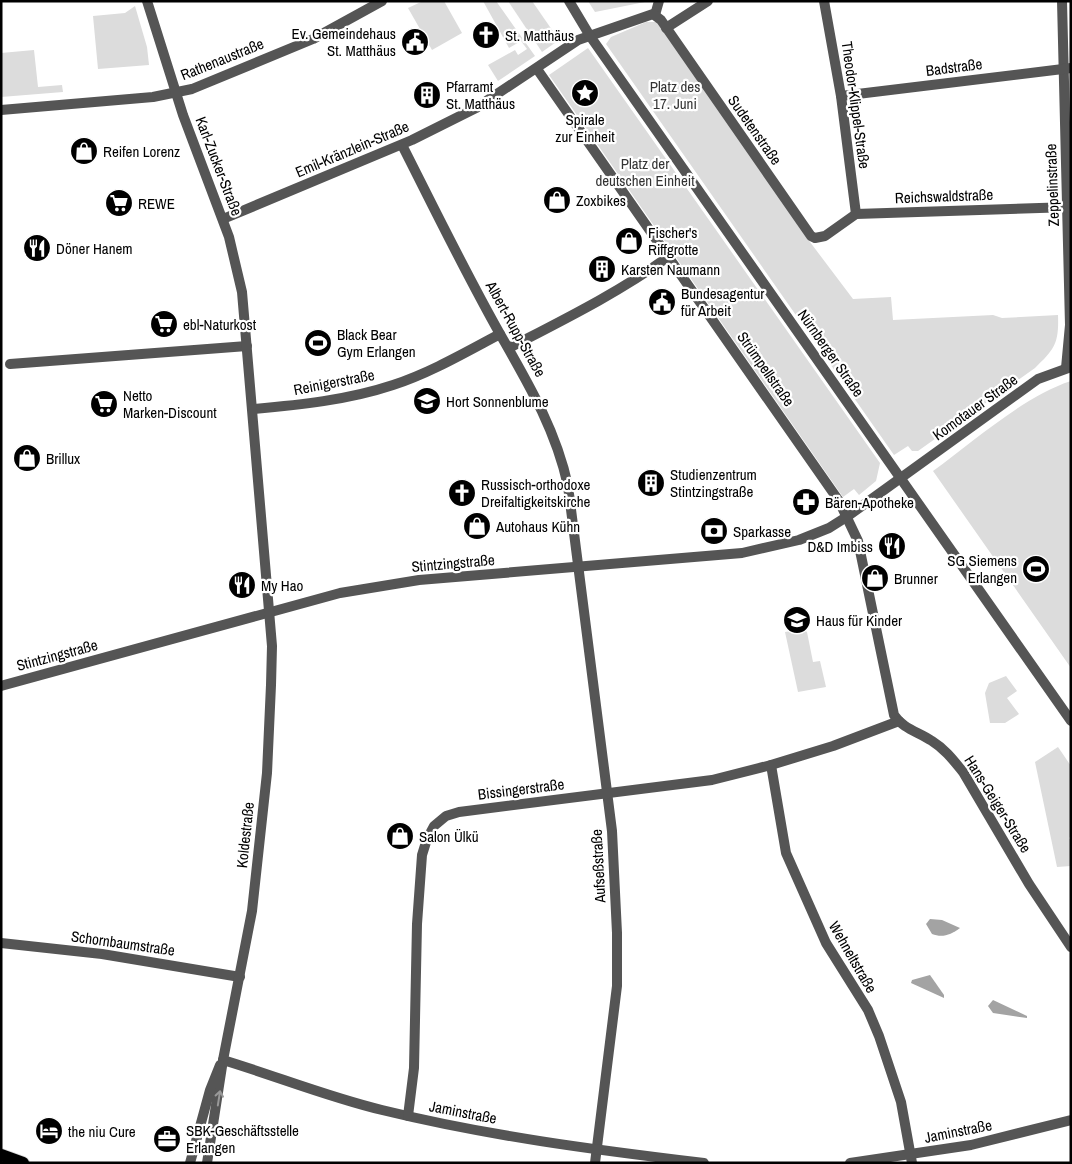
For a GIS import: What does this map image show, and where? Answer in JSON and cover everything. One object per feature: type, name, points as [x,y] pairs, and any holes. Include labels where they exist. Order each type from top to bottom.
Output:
[{"type":"main road","points":[[1,1154],[23,1163]]},
{"type":"street","name":"Karl-Zucker-Straße","points":[[147,1],[176,93],[223,219],[242,292],[270,612]]},
{"type":"street","name":"Rathenaustraße","points":[[1,110],[176,93],[192,89],[313,39],[382,1]]},
{"type":"street","name":"Nürnberger Straße","points":[[569,1],[590,36],[1071,721]]},
{"type":"street","points":[[659,1],[655,15],[666,28],[708,1]]},
{"type":"street","name":"Theodor-Klippel-Straße","points":[[824,1],[841,96],[856,214]]},
{"type":"street","name":"Zeppelinstraße","points":[[1062,1],[1067,69],[1070,325],[1068,367]]},
{"type":"street","name":"Emil-Kränzlein-Straße","points":[[223,219],[402,145],[472,110],[537,69],[573,43],[643,16],[655,15]]},
{"type":"street","name":"Sudetenstraße","points":[[666,28],[807,231],[815,238],[825,236],[856,214]]},
{"type":"street","name":"Strümpellstraße","points":[[537,69],[794,434],[848,516]]},
{"type":"street","name":"Badstraße","points":[[841,96],[1067,69]]},
{"type":"street","name":"Albert-Rupp-Straße","points":[[402,145],[500,334],[543,411],[562,457],[568,486],[579,568]]},
{"type":"street","name":"Reichswaldstraße","points":[[856,214],[1069,207]]},
{"type":"street","points":[[509,348],[596,303],[642,276],[668,257]]},
{"type":"street","name":"Reinigerstraße","points":[[253,409],[282,408],[393,385],[447,362],[500,334]]},
{"type":"street","points":[[10,364],[247,346]]},
{"type":"street","name":"Komotauer Straße","points":[[901,479],[1038,379],[1068,367]]},
{"type":"street","name":"Stintzingstraße","points":[[1,686],[270,612],[375,586],[418,580],[742,553],[799,540],[829,528],[901,479]]},
{"type":"street","points":[[848,516],[858,541],[891,704],[898,721]]},
{"type":"street","name":"Aufseßstraße","points":[[579,568],[612,831],[617,924],[617,986],[596,1163]]},
{"type":"street","name":"Koldestraße","points":[[207,1163],[223,1060],[240,977],[253,898],[269,751],[272,646],[270,612]]},
{"type":"street","name":"Bissingerstraße","points":[[408,1116],[414,1068],[417,924],[422,855],[434,826],[446,816],[459,812],[607,795],[712,780],[771,766],[860,737],[898,721]]},
{"type":"street","name":"Hans-Geiger-Straße","points":[[898,721],[932,741],[957,765],[1029,884],[1071,947]]},
{"type":"street","name":"Wehneltstraße","points":[[771,766],[786,853],[826,943],[868,1010],[880,1036],[900,1095],[912,1159]]},
{"type":"street","name":"Schornbaumstraße","points":[[1,943],[102,954],[240,977]]},
{"type":"street","name":"Koldestraße","points":[[190,1163],[210,1090],[223,1060]]},
{"type":"street","name":"Jaminstraße","points":[[223,1060],[309,1088],[408,1116],[460,1128],[597,1150],[704,1163]]},
{"type":"street","name":"Jaminstraße","points":[[850,1163],[912,1159],[1071,1120]]},
{"type":"green space","points":[[423,1],[444,1],[462,33],[432,50],[408,8]]},
{"type":"green space","points":[[483,1],[496,1],[535,56],[498,81],[488,65],[515,50],[518,55],[527,49],[521,41],[509,48]]},
{"type":"green space","points":[[508,1],[532,1],[559,40],[542,52]]},
{"type":"green space","points":[[588,1],[650,1],[595,12]]},
{"type":"green space","points":[[135,6],[147,47],[149,65],[98,69],[93,16],[125,13]]},
{"type":"green space","name":"Platz des 17. Juni","points":[[646,22],[658,22],[807,238],[853,299],[891,297],[893,320],[993,315],[1002,318],[1058,315],[1058,332],[1054,345],[1047,356],[1035,368],[918,451],[912,451],[908,446],[894,455],[606,44],[611,37]]},
{"type":"green space","name":"Platz der deutschen Einheit","points":[[588,48],[880,463],[876,481],[859,495],[854,489],[843,497],[549,75]]},
{"type":"green space","points":[[34,50],[38,87],[62,85],[63,92],[1,97],[1,53]]},
{"type":"green space","name":"SG Siemens Erlangen","points":[[1071,381],[1071,668],[933,471],[1017,408],[1053,388]]},
{"type":"green space","points":[[803,629],[807,632],[813,662],[820,661],[826,687],[798,692],[785,632]]},
{"type":"green space","points":[[1006,676],[1017,691],[1007,698],[1019,714],[1005,723],[990,723],[985,693],[989,683]]},
{"type":"green space","points":[[1058,747],[1071,766],[1071,836],[1069,838],[1071,841],[1071,866],[1057,867],[1035,762]]},
{"type":"shaded area","points":[[930,919],[942,920],[960,928],[946,935],[932,934],[926,924]]},
{"type":"shaded area","points":[[930,975],[944,995],[944,998],[911,983],[912,980]]},
{"type":"shaded area","points":[[993,1000],[1027,1016],[1027,1018],[993,1013],[988,1006]]},
{"type":"place","name":"St. Matthäus","points":[[486,35]]},
{"type":"place","name":"Ev. Gemeindehaus St. Matthäus","points":[[415,42]]},
{"type":"place","name":"Spirale zur Einheit","points":[[585,93]]},
{"type":"place","name":"Pfarramt St. Matthäus","points":[[427,95]]},
{"type":"place","name":"Reifen Lorenz","points":[[84,151]]},
{"type":"place","name":"Zoxbikes","points":[[557,200]]},
{"type":"place","name":"REWE","points":[[119,203]]},
{"type":"place","name":"Fischer's Riffgrotte","points":[[629,241]]},
{"type":"place","name":"Döner Hanem","points":[[37,248]]},
{"type":"place","name":"Karsten Naumann","points":[[602,269]]},
{"type":"place","name":"Bundesagentur für Arbeit","points":[[662,302]]},
{"type":"place","name":"ebl-Naturkost","points":[[164,324]]},
{"type":"place","name":"Black Bear Gym Erlangen","points":[[318,343]]},
{"type":"place","name":"Hort Sonnenblume","points":[[427,401]]},
{"type":"place","name":"Netto Marken-Discount","points":[[104,404]]},
{"type":"place","name":"Brillux","points":[[27,458]]},
{"type":"place","name":"Studienzentrum Stintzingstraße","points":[[651,483]]},
{"type":"place","name":"Russisch-orthodoxe Dreifaltigkeitskirche","points":[[462,493]]},
{"type":"place","name":"Bären-Apotheke","points":[[806,502]]},
{"type":"place","name":"Autohaus Kühn","points":[[477,526]]},
{"type":"place","name":"Sparkasse","points":[[714,531]]},
{"type":"place","name":"D&D Imbiss","points":[[892,546]]},
{"type":"place","name":"SG Siemens Erlangen","points":[[1036,569]]},
{"type":"place","name":"Brunner","points":[[875,578]]},
{"type":"place","name":"My Hao","points":[[242,585]]},
{"type":"place","name":"Haus für Kinder","points":[[797,620]]},
{"type":"place","name":"Salon Ülkü","points":[[400,836]]},
{"type":"place","name":"the niu Cure","points":[[49,1131]]},
{"type":"place","name":"SBK-Geschäftsstelle Erlangen","points":[[167,1139]]}]
